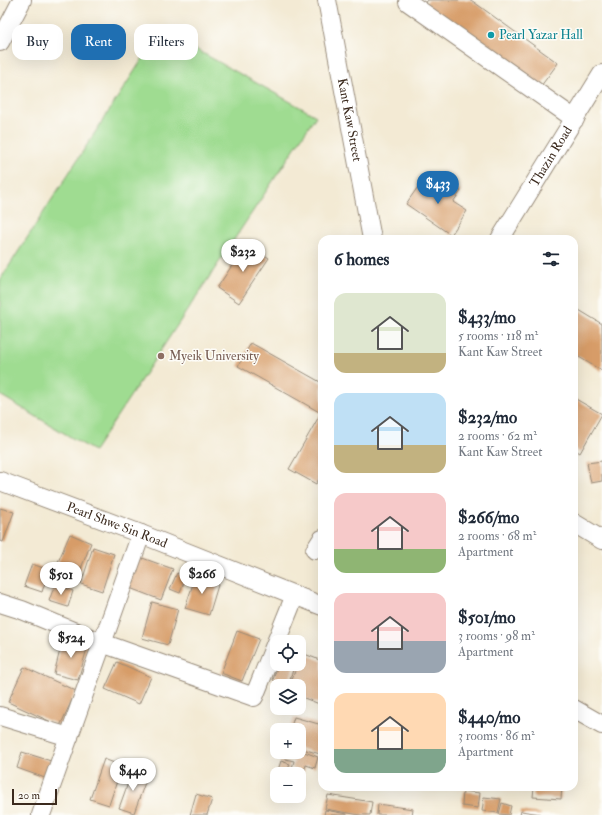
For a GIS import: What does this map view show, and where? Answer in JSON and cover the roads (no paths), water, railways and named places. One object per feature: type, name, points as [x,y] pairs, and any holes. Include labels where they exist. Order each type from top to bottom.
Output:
[{"type":"street","points":[[0,42],[22,0]]},
{"type":"street","name":"Kant Kaw Street","points":[[327,0],[371,235]]},
{"type":"street","points":[[408,2],[575,119]]},
{"type":"street","name":"Thazin Road","points":[[502,235],[602,74]]},
{"type":"street","name":"Pearl Shwe Sin Road","points":[[0,482],[141,534],[318,604]]},
{"type":"street","points":[[578,525],[602,540]]},
{"type":"street","points":[[41,815],[141,534]]},
{"type":"street","points":[[0,603],[22,610],[102,643],[254,697],[295,595]]},
{"type":"street","points":[[578,711],[602,725]]},
{"type":"street","points":[[0,716],[69,737]]},
{"type":"place","name":"Pearl Yazar Hall","points":[[491,35]]},
{"type":"place","name":"Myeik University","points":[[161,356]]}]
